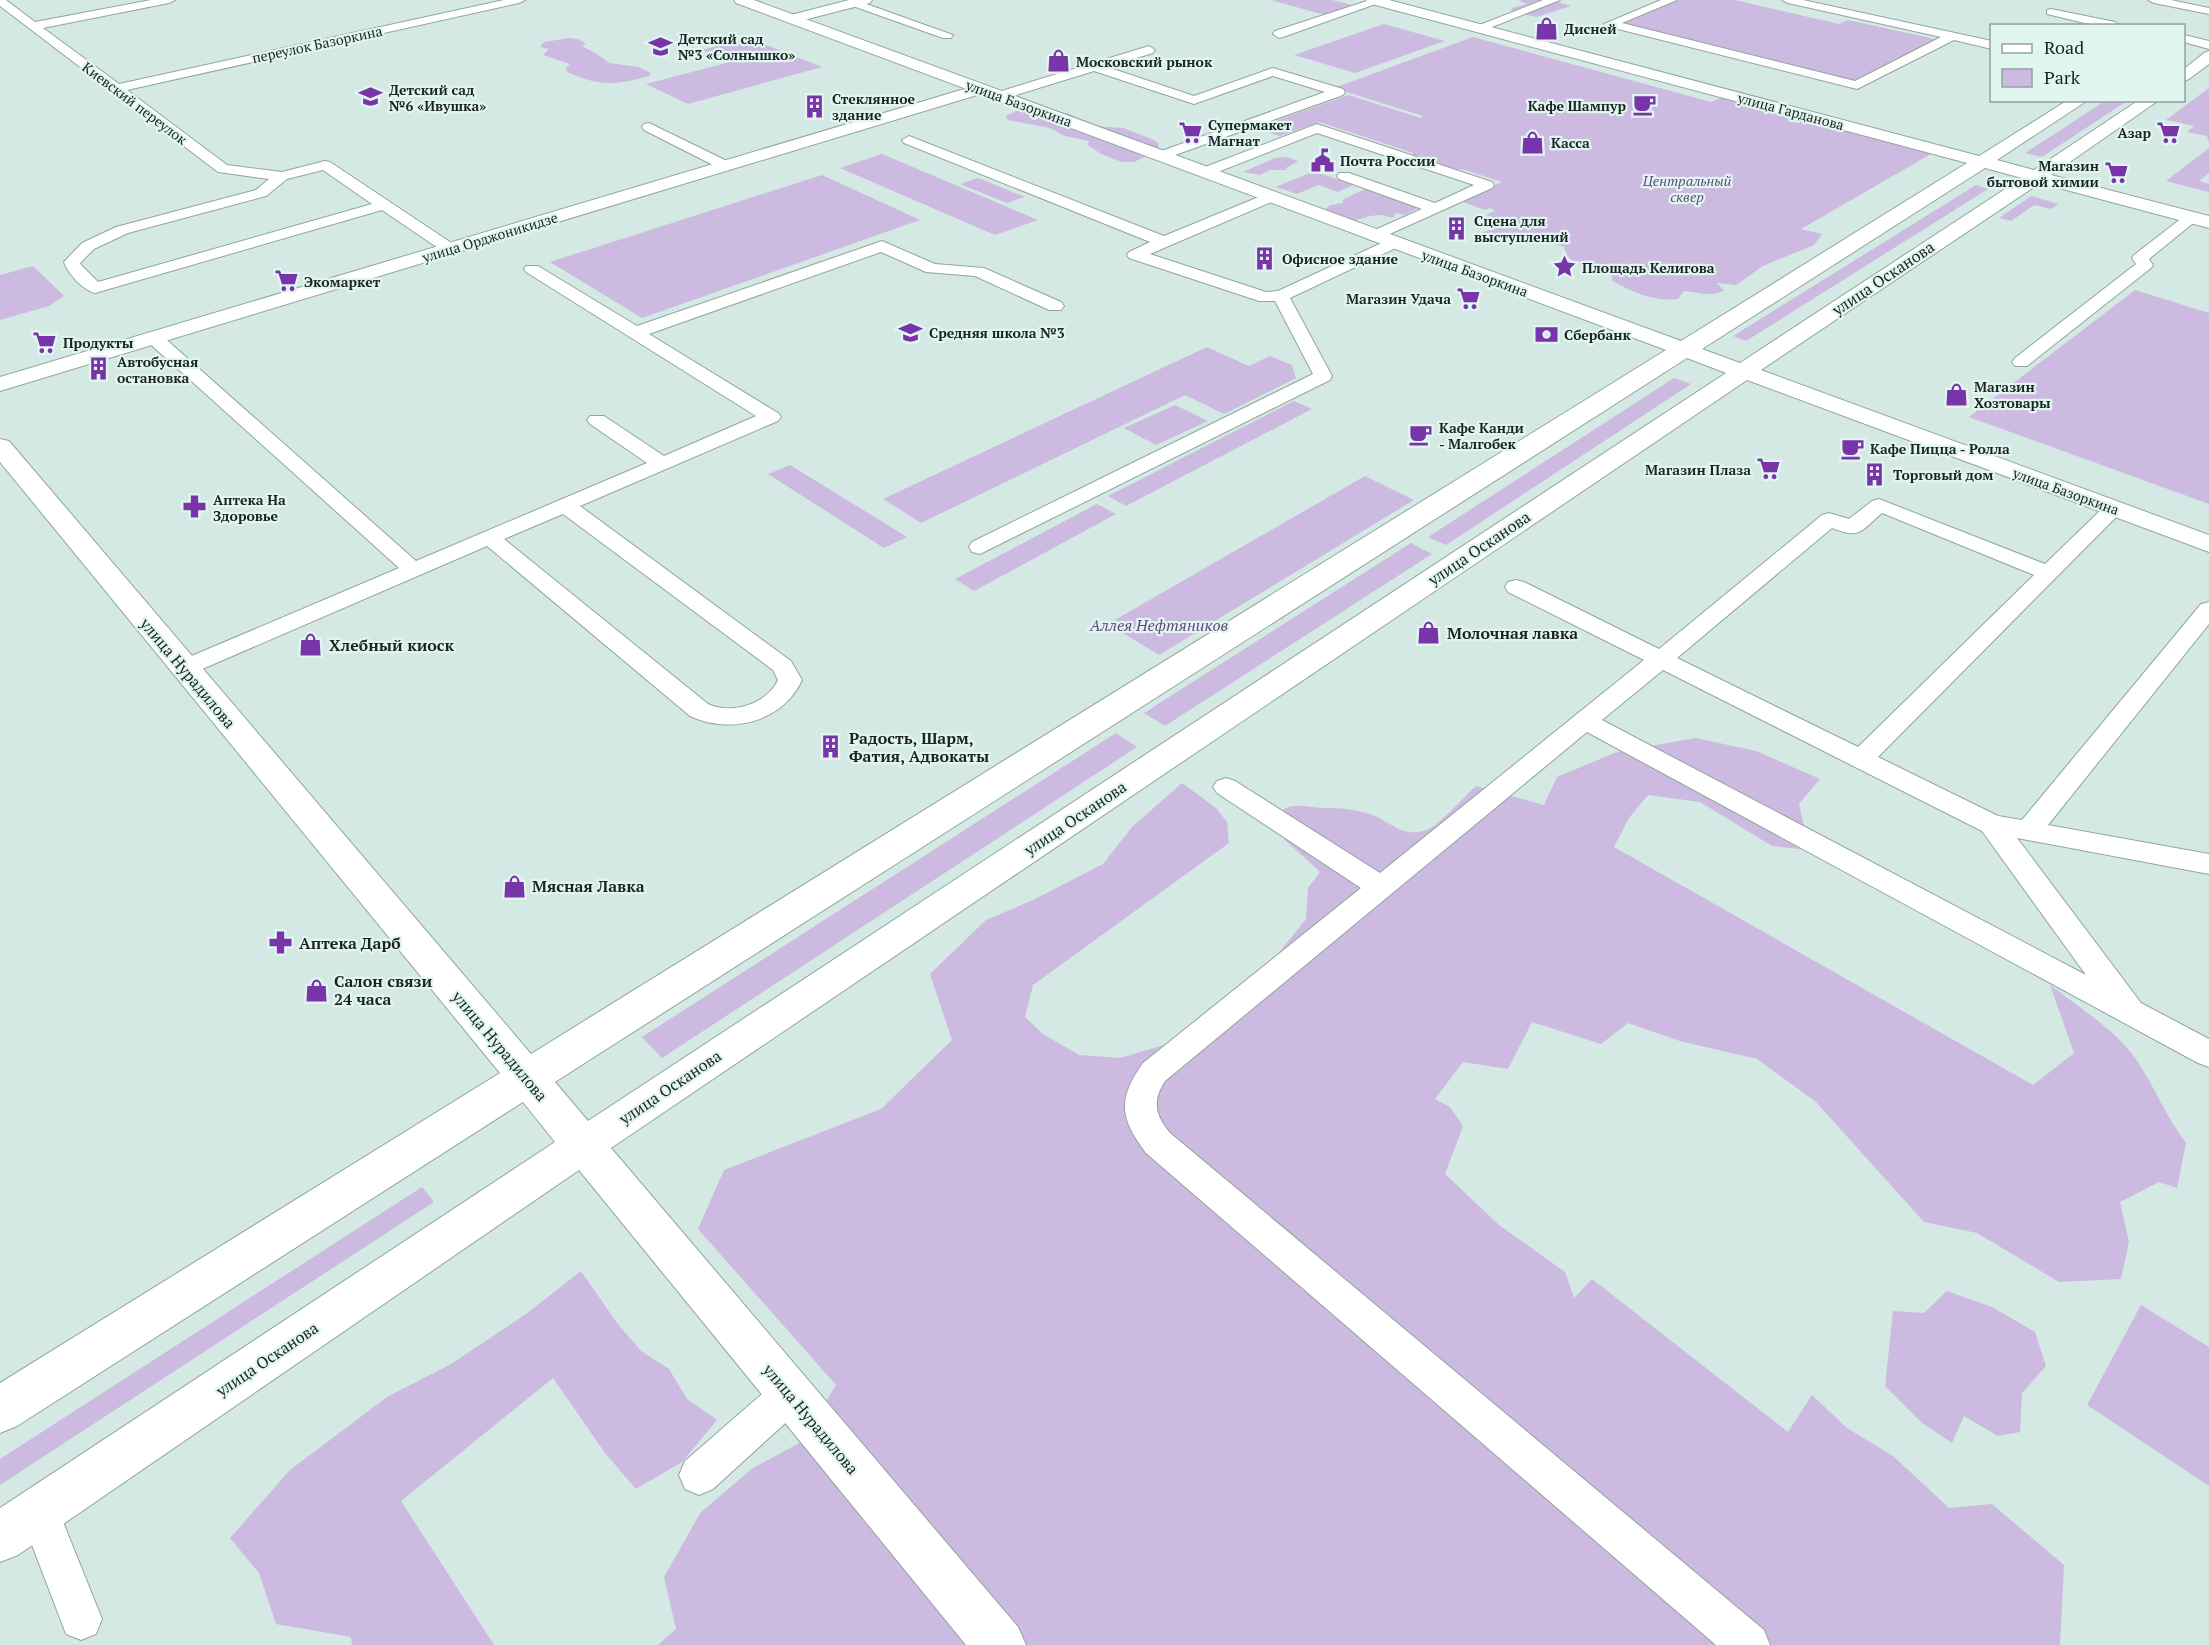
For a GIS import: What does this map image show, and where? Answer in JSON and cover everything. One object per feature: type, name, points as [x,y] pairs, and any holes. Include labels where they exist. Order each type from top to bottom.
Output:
[{"type":"street","name":"улица Базоркина","points":[[741,0],[2209,544]]},
{"type":"street","points":[[792,19],[860,1]]},
{"type":"street","name":"улица Гарданова","points":[[1376,1],[2201,219]]},
{"type":"street","points":[[2185,75],[2197,62]]},
{"type":"street","name":"улица Орджоникидзе","points":[[0,384],[981,89]]},
{"type":"street","points":[[0,1410],[2077,102]]},
{"type":"street","name":"улица Осканова","points":[[0,1538],[2148,102]]},
{"type":"street","name":"улица Нурадилова","points":[[0,447],[1000,1645]]},
{"type":"lane","points":[[33,26],[169,0]]},
{"type":"lane","name":"переулок Базоркина","points":[[115,88],[519,0]]},
{"type":"lane","points":[[1478,28],[1554,0]]},
{"type":"lane","points":[[1671,0],[1610,24],[1857,85],[1953,36]]},
{"type":"lane","points":[[1788,0],[1990,45]]},
{"type":"lane","points":[[2154,0],[2209,11]]},
{"type":"lane","name":"Киевский переулок","points":[[0,1],[223,169],[282,176]]},
{"type":"lane","points":[[860,1],[947,35]]},
{"type":"lane","points":[[1279,34],[1376,1]]},
{"type":"lane","points":[[2051,12],[2106,24]]},
{"type":"lane","points":[[2185,39],[2209,45]]},
{"type":"lane","points":[[1000,96],[1149,50]]},
{"type":"lane","points":[[1094,67],[1194,100],[1273,72],[1338,92],[1161,156]]},
{"type":"lane","points":[[650,128],[726,166]]},
{"type":"lane","points":[[1205,172],[1317,129],[1487,185],[1374,236]]},
{"type":"lane","points":[[909,140],[1164,242]]},
{"type":"lane","points":[[384,205],[95,288],[74,268],[72,262],[77,255],[105,237],[142,224],[261,193],[282,176],[325,165],[450,249]]},
{"type":"lane","points":[[1344,177],[1436,208]]},
{"type":"lane","points":[[1271,197],[1135,255],[1265,297],[1281,296],[1394,243]]},
{"type":"lane","points":[[2021,362],[2145,265],[2140,258],[2201,219]]},
{"type":"lane","points":[[634,333],[882,246],[932,268],[978,271],[1054,306]]},
{"type":"lane","points":[[184,668],[771,417],[531,269]]},
{"type":"lane","points":[[980,547],[1323,376],[1281,296]]},
{"type":"lane","points":[[154,338],[414,570]]},
{"type":"lane","points":[[597,420],[663,464]]},
{"type":"lane","points":[[1749,1645],[1167,1150],[1144,1125],[1138,1108],[1141,1089],[1154,1072],[1661,659],[1829,519],[1852,528],[1880,505],[2049,573]]},
{"type":"lane","points":[[490,538],[699,710],[714,717],[734,718],[762,708],[784,693],[790,680],[783,666],[565,506]]},
{"type":"lane","points":[[1861,759],[2114,509]]},
{"type":"lane","points":[[1516,587],[1992,824],[2209,864]]},
{"type":"lane","points":[[2028,831],[2209,609]]},
{"type":"lane","points":[[1585,721],[2209,1054]]},
{"type":"lane","points":[[1226,787],[1381,887]]},
{"type":"lane","points":[[1992,824],[2130,1012]]},
{"type":"lane","points":[[699,1475],[790,1394]]},
{"type":"lane","points":[[39,1511],[81,1619]]},
{"type":"green space","points":[[1271,0],[1332,0],[1356,6],[1328,16]]},
{"type":"green space","points":[[1552,0],[1571,6],[1536,17],[1511,11],[1512,8],[1527,4],[1519,1]]},
{"type":"green space","points":[[1679,0],[1735,0],[1839,24],[1848,20],[1939,40],[1854,82],[1617,24]]},
{"type":"green space","points":[[1384,24],[1445,41],[1355,73],[1294,55]]},
{"type":"green space","name":"Центральный сквер","points":[[1473,37],[1711,102],[1722,97],[1931,154],[1801,229],[1822,234],[1814,245],[1763,266],[1736,285],[1716,283],[1724,290],[1719,292],[1709,294],[1684,291],[1678,299],[1669,300],[1636,292],[1612,281],[1612,276],[1582,266],[1566,255],[1564,247],[1523,236],[1507,242],[1486,237],[1481,233],[1510,223],[1486,215],[1495,211],[1490,208],[1485,210],[1460,201],[1502,182],[1462,169],[1452,170],[1413,157],[1413,153],[1319,122],[1280,136],[1256,128],[1348,95],[1421,118],[1423,116],[1334,88]]},
{"type":"green space","points":[[749,38],[822,67],[688,104],[646,84],[730,62],[702,50]]},
{"type":"green space","points":[[578,39],[586,44],[582,46],[609,63],[639,67],[651,73],[649,76],[637,79],[607,83],[589,80],[567,72],[566,68],[570,64],[543,55],[549,49],[540,47],[544,42]]},
{"type":"green space","points":[[2209,88],[2209,143],[2207,136],[2187,132],[2194,126],[2166,120]]},
{"type":"green space","points":[[2103,102],[2125,102],[2042,157],[2025,153]]},
{"type":"green space","points":[[1022,108],[1045,113],[1067,113],[1094,126],[1123,128],[1154,140],[1159,144],[1157,151],[1134,162],[1122,162],[1101,154],[1088,145],[1089,141],[1065,136],[1050,128],[1008,120],[1006,116]]},
{"type":"green space","points":[[2209,148],[2209,173],[2199,181],[2209,184],[2209,192],[2166,181]]},
{"type":"green space","points":[[882,154],[1038,220],[995,235],[840,168]]},
{"type":"green space","points":[[1286,157],[1298,161],[1286,168],[1287,170],[1270,170],[1260,175],[1243,172],[1275,158]]},
{"type":"green space","points":[[1314,171],[1353,185],[1338,192],[1318,185],[1297,194],[1276,187]]},
{"type":"green space","points":[[822,175],[920,220],[642,318],[550,262]]},
{"type":"green space","points":[[978,178],[1025,197],[1007,203],[960,184]]},
{"type":"green space","points":[[1976,185],[1988,189],[1746,341],[1733,336]]},
{"type":"green space","points":[[1365,189],[1419,208],[1404,215],[1396,213],[1394,217],[1390,217],[1375,215],[1350,222],[1327,212],[1326,209],[1330,205],[1343,203],[1342,200]]},
{"type":"green space","points":[[2031,196],[2059,204],[2051,209],[2034,205],[2011,221],[1999,218]]},
{"type":"green space","points":[[33,266],[64,296],[49,306],[0,320],[0,275]]},
{"type":"green space","points":[[2135,290],[2209,313],[2209,504],[1969,417]]},
{"type":"green space","points":[[1207,347],[1249,366],[1270,356],[1292,365],[1296,378],[1224,414],[1185,395],[921,523],[883,499]]},
{"type":"green space","points":[[1674,378],[1691,384],[1446,545],[1428,537]]},
{"type":"green space","points":[[1294,401],[1312,409],[1126,506],[1108,496]]},
{"type":"green space","points":[[1175,405],[1208,421],[1156,445],[1124,428]]},
{"type":"green space","points":[[790,465],[907,537],[884,548],[768,474]]},
{"type":"green space","name":"Аллея Нефтяников","points":[[1365,476],[1414,500],[1159,655],[1108,624]]},
{"type":"green space","points":[[1097,504],[1116,514],[974,591],[955,579]]},
{"type":"green space","points":[[1411,543],[1432,554],[1165,726],[1144,713]]},
{"type":"green space","points":[[1116,733],[1137,747],[662,1058],[642,1037]]},
{"type":"green space","points":[[1696,738],[1756,751],[1820,779],[1799,804],[1809,850],[1772,846],[1700,802],[1648,795],[1629,818],[1614,847],[2033,1085],[2074,1053],[2050,985],[2108,1030],[2138,1062],[2172,1123],[2186,1143],[2177,1188],[2159,1182],[2120,1202],[2129,1242],[2121,1279],[2059,1282],[1977,1233],[1924,1222],[1816,1102],[1757,1059],[1680,1041],[1628,1023],[1601,1044],[1532,1022],[1508,1069],[1463,1062],[1435,1099],[1450,1107],[1463,1126],[1445,1174],[1499,1225],[1565,1272],[1574,1298],[1592,1279],[1788,1432],[1812,1395],[1847,1428],[1893,1456],[1949,1508],[1992,1504],[2064,1565],[2060,1645],[658,1645],[676,1629],[664,1577],[701,1512],[753,1468],[801,1442],[836,1385],[698,1229],[724,1170],[881,1109],[952,1040],[930,974],[986,920],[1033,900],[1103,864],[1132,827],[1182,783],[1216,808],[1227,822],[1229,843],[1033,985],[1025,1017],[1043,1034],[1079,1055],[1120,1058],[1164,1045],[1208,1016],[1277,955],[1306,919],[1308,888],[1320,872],[1269,825],[1287,807],[1364,812],[1404,831],[1420,832],[1439,822],[1476,786],[1544,805],[1557,777],[1617,752]]},
{"type":"green space","points":[[422,1187],[434,1202],[0,1485],[0,1459]]},
{"type":"green space","points":[[581,1271],[617,1323],[641,1351],[669,1369],[687,1399],[717,1420],[682,1462],[636,1489],[605,1453],[553,1378],[401,1501],[494,1645],[352,1645],[351,1637],[276,1624],[259,1573],[230,1538],[290,1470],[387,1397],[451,1364],[526,1314]]},
{"type":"green space","points":[[1947,1291],[1992,1307],[2035,1332],[2046,1366],[2022,1393],[2020,1432],[1998,1436],[1964,1416],[1952,1443],[1922,1423],[1885,1386],[1893,1311],[1924,1313]]},
{"type":"green space","points":[[2141,1305],[2209,1347],[2209,1486],[2087,1405]]},
{"type":"place","name":"Дисней","points":[[1546,28]]},
{"type":"place","name":"Детский сад №3 «Солнышко»","points":[[660,46]]},
{"type":"place","name":"Московский рынок","points":[[1058,61]]},
{"type":"place","name":"Детский сад №6 «Ивушка»","points":[[371,97]]},
{"type":"place","name":"Кафе Шампур","points":[[1644,105]]},
{"type":"place","name":"Стеклянное здание","points":[[814,106]]},
{"type":"place","name":"Супермакет Магнат","points":[[1190,132]]},
{"type":"place","name":"Азар","points":[[2169,132]]},
{"type":"place","name":"Касса","points":[[1533,142]]},
{"type":"place","name":"Почта России","points":[[1322,160]]},
{"type":"place","name":"Магазин бытовой химии","points":[[2117,173]]},
{"type":"place","name":"Сцена для выступлений","points":[[1456,228]]},
{"type":"place","name":"Офисное здание","points":[[1264,258]]},
{"type":"place","name":"Площадь Келигова","points":[[1564,267]]},
{"type":"place","name":"Экомаркет","points":[[286,281]]},
{"type":"place","name":"Магазин Удача","points":[[1469,298]]},
{"type":"place","name":"Средняя школа №3","points":[[911,332]]},
{"type":"place","name":"Сбербанк","points":[[1546,334]]},
{"type":"place","name":"Продукты","points":[[45,342]]},
{"type":"place","name":"Автобусная остановка","points":[[99,369]]},
{"type":"place","name":"Магазин Хозтовары","points":[[1956,394]]},
{"type":"place","name":"Кафе Канди - Малгобек","points":[[1421,435]]},
{"type":"place","name":"Кафе Пицца - Ролла","points":[[1852,448]]},
{"type":"place","name":"Магазин Плаза","points":[[1769,469]]},
{"type":"place","name":"Торговый дом","points":[[1875,474]]},
{"type":"place","name":"Аптека На Здоровье","points":[[195,507]]},
{"type":"place","name":"Молочная лавка","points":[[1429,633]]},
{"type":"place","name":"Хлебный киоск","points":[[311,645]]},
{"type":"place","name":"Радость, Шарм, Фатия, Адвокаты","points":[[831,747]]},
{"type":"place","name":"Мясная Лавка","points":[[514,886]]},
{"type":"place","name":"Аптека Дарб","points":[[281,943]]},
{"type":"place","name":"Салон связи 24 часа","points":[[316,990]]}]
